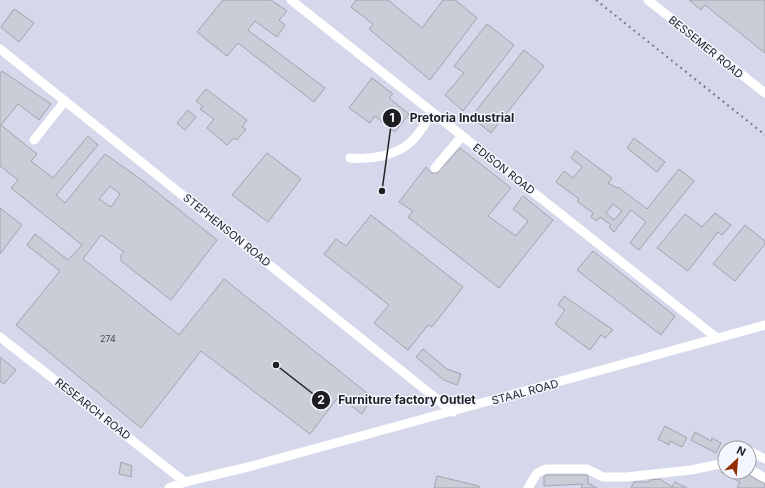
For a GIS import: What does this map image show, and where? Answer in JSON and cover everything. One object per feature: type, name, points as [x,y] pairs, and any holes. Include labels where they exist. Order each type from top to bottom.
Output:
[{"type":"street","name":"EDISON ROAD","points":[[291,0],[717,338]]},
{"type":"street","name":"BESSEMER ROAD","points":[[648,0],[765,93]]},
{"type":"street","name":"STEPHENSON ROAD","points":[[0,49],[453,412]]},
{"type":"street","points":[[34,140],[66,101]]},
{"type":"street","points":[[350,158],[365,160],[398,151],[412,141],[432,113]]},
{"type":"street","points":[[435,168],[462,136]]},
{"type":"street","name":"STAAL ROAD","points":[[169,488],[185,482],[252,466],[453,412],[765,326]]},
{"type":"street","name":"RESEARCH ROAD","points":[[0,337],[185,482]]},
{"type":"street","points":[[528,488],[537,473],[546,469],[586,470],[603,477],[626,477],[680,472],[717,465]]},
{"type":"shaded area","points":[[0,0],[765,0],[765,488],[0,488]]},
{"type":"building","points":[[223,0],[271,0],[287,11],[279,20],[285,25],[277,37],[255,21],[248,30],[325,88],[314,102],[238,43],[227,56],[197,32]]},
{"type":"building","points":[[356,0],[388,0],[422,28],[443,0],[455,0],[477,18],[430,80],[369,29],[373,24],[351,7]]},
{"type":"building","points":[[689,0],[765,0],[765,53],[705,5],[701,10]]},
{"type":"building","points":[[14,9],[34,23],[19,42],[1,27]]},
{"type":"building","points":[[487,24],[514,45],[463,111],[445,95],[464,73],[454,66]]},
{"type":"building","points":[[524,50],[544,66],[491,133],[471,117]]},
{"type":"building","points":[[2,71],[51,104],[39,120],[18,104],[1,125],[37,154],[31,161],[53,178],[88,136],[98,145],[56,195],[65,203],[105,154],[143,181],[217,240],[171,300],[121,261],[121,255],[124,252],[101,235],[83,259],[179,335],[224,279],[372,397],[362,414],[339,396],[310,434],[201,351],[141,428],[16,325],[60,271],[27,245],[35,234],[68,260],[82,245],[11,188],[18,180],[0,166],[0,74]],"holes":[[[110,186],[120,194],[111,207],[99,199]]]},
{"type":"building","points":[[372,78],[393,94],[389,98],[409,114],[395,132],[375,116],[370,123],[349,108]]},
{"type":"building","points":[[206,89],[247,120],[242,127],[246,129],[237,140],[234,138],[227,145],[207,128],[214,119],[200,109],[203,107],[196,101]]},
{"type":"building","points":[[188,110],[196,117],[185,130],[177,123]]},
{"type":"building","points":[[634,138],[665,162],[657,172],[627,148]]},
{"type":"building","points":[[460,148],[511,188],[488,216],[516,236],[528,221],[513,209],[523,196],[553,220],[499,288],[408,217],[413,211],[399,202],[426,167],[431,173],[437,173]]},
{"type":"building","points":[[576,151],[612,178],[608,183],[617,188],[618,187],[647,209],[679,169],[694,181],[639,250],[630,243],[646,222],[631,210],[614,232],[609,227],[611,225],[600,217],[597,221],[591,217],[593,213],[577,201],[579,199],[556,182],[564,171],[573,178],[582,167],[571,158]],"holes":[[[613,204],[622,211],[614,220],[606,213]]]},
{"type":"building","points":[[267,153],[301,179],[268,222],[232,195]]},
{"type":"building","points":[[0,208],[22,225],[0,254]]},
{"type":"building","points":[[715,213],[731,225],[722,235],[718,232],[688,271],[657,248],[685,214],[702,227]]},
{"type":"building","points":[[371,215],[463,287],[432,327],[428,325],[408,350],[374,323],[389,305],[324,254],[336,239],[346,246]]},
{"type":"building","points":[[745,225],[765,241],[765,244],[735,281],[713,264]]},
{"type":"building","points":[[593,251],[675,316],[661,335],[577,270]]},
{"type":"building","points":[[564,296],[613,330],[605,338],[601,335],[590,350],[555,324],[565,310],[558,305]]},
{"type":"building","points":[[423,349],[447,369],[461,374],[457,385],[444,380],[416,357]]},
{"type":"building","points":[[0,357],[16,370],[4,384],[0,381]]},
{"type":"building","points":[[665,426],[687,438],[682,447],[670,441],[669,445],[658,439]]},
{"type":"building","points":[[695,432],[711,441],[712,438],[717,441],[717,451],[716,453],[691,440]]},
{"type":"building","points":[[121,462],[132,466],[131,477],[119,474]]},
{"type":"building","points":[[586,475],[588,476],[588,483],[597,488],[581,488],[583,484],[544,486],[544,476]]},
{"type":"building","points":[[437,476],[479,486],[479,488],[434,488]]},
{"type":"building","points":[[660,479],[672,487],[675,482],[687,488],[631,488],[634,482],[649,482],[650,480]]},
{"type":"building","points":[[757,479],[765,484],[765,488],[737,488],[740,482],[736,480]]},
{"type":"railway","points":[[596,0],[765,135]]},
{"type":"place","name":"Pretoria Industrial","points":[[382,191]]},
{"type":"place","name":"Furniture factory Outlet","points":[[276,365]]}]
